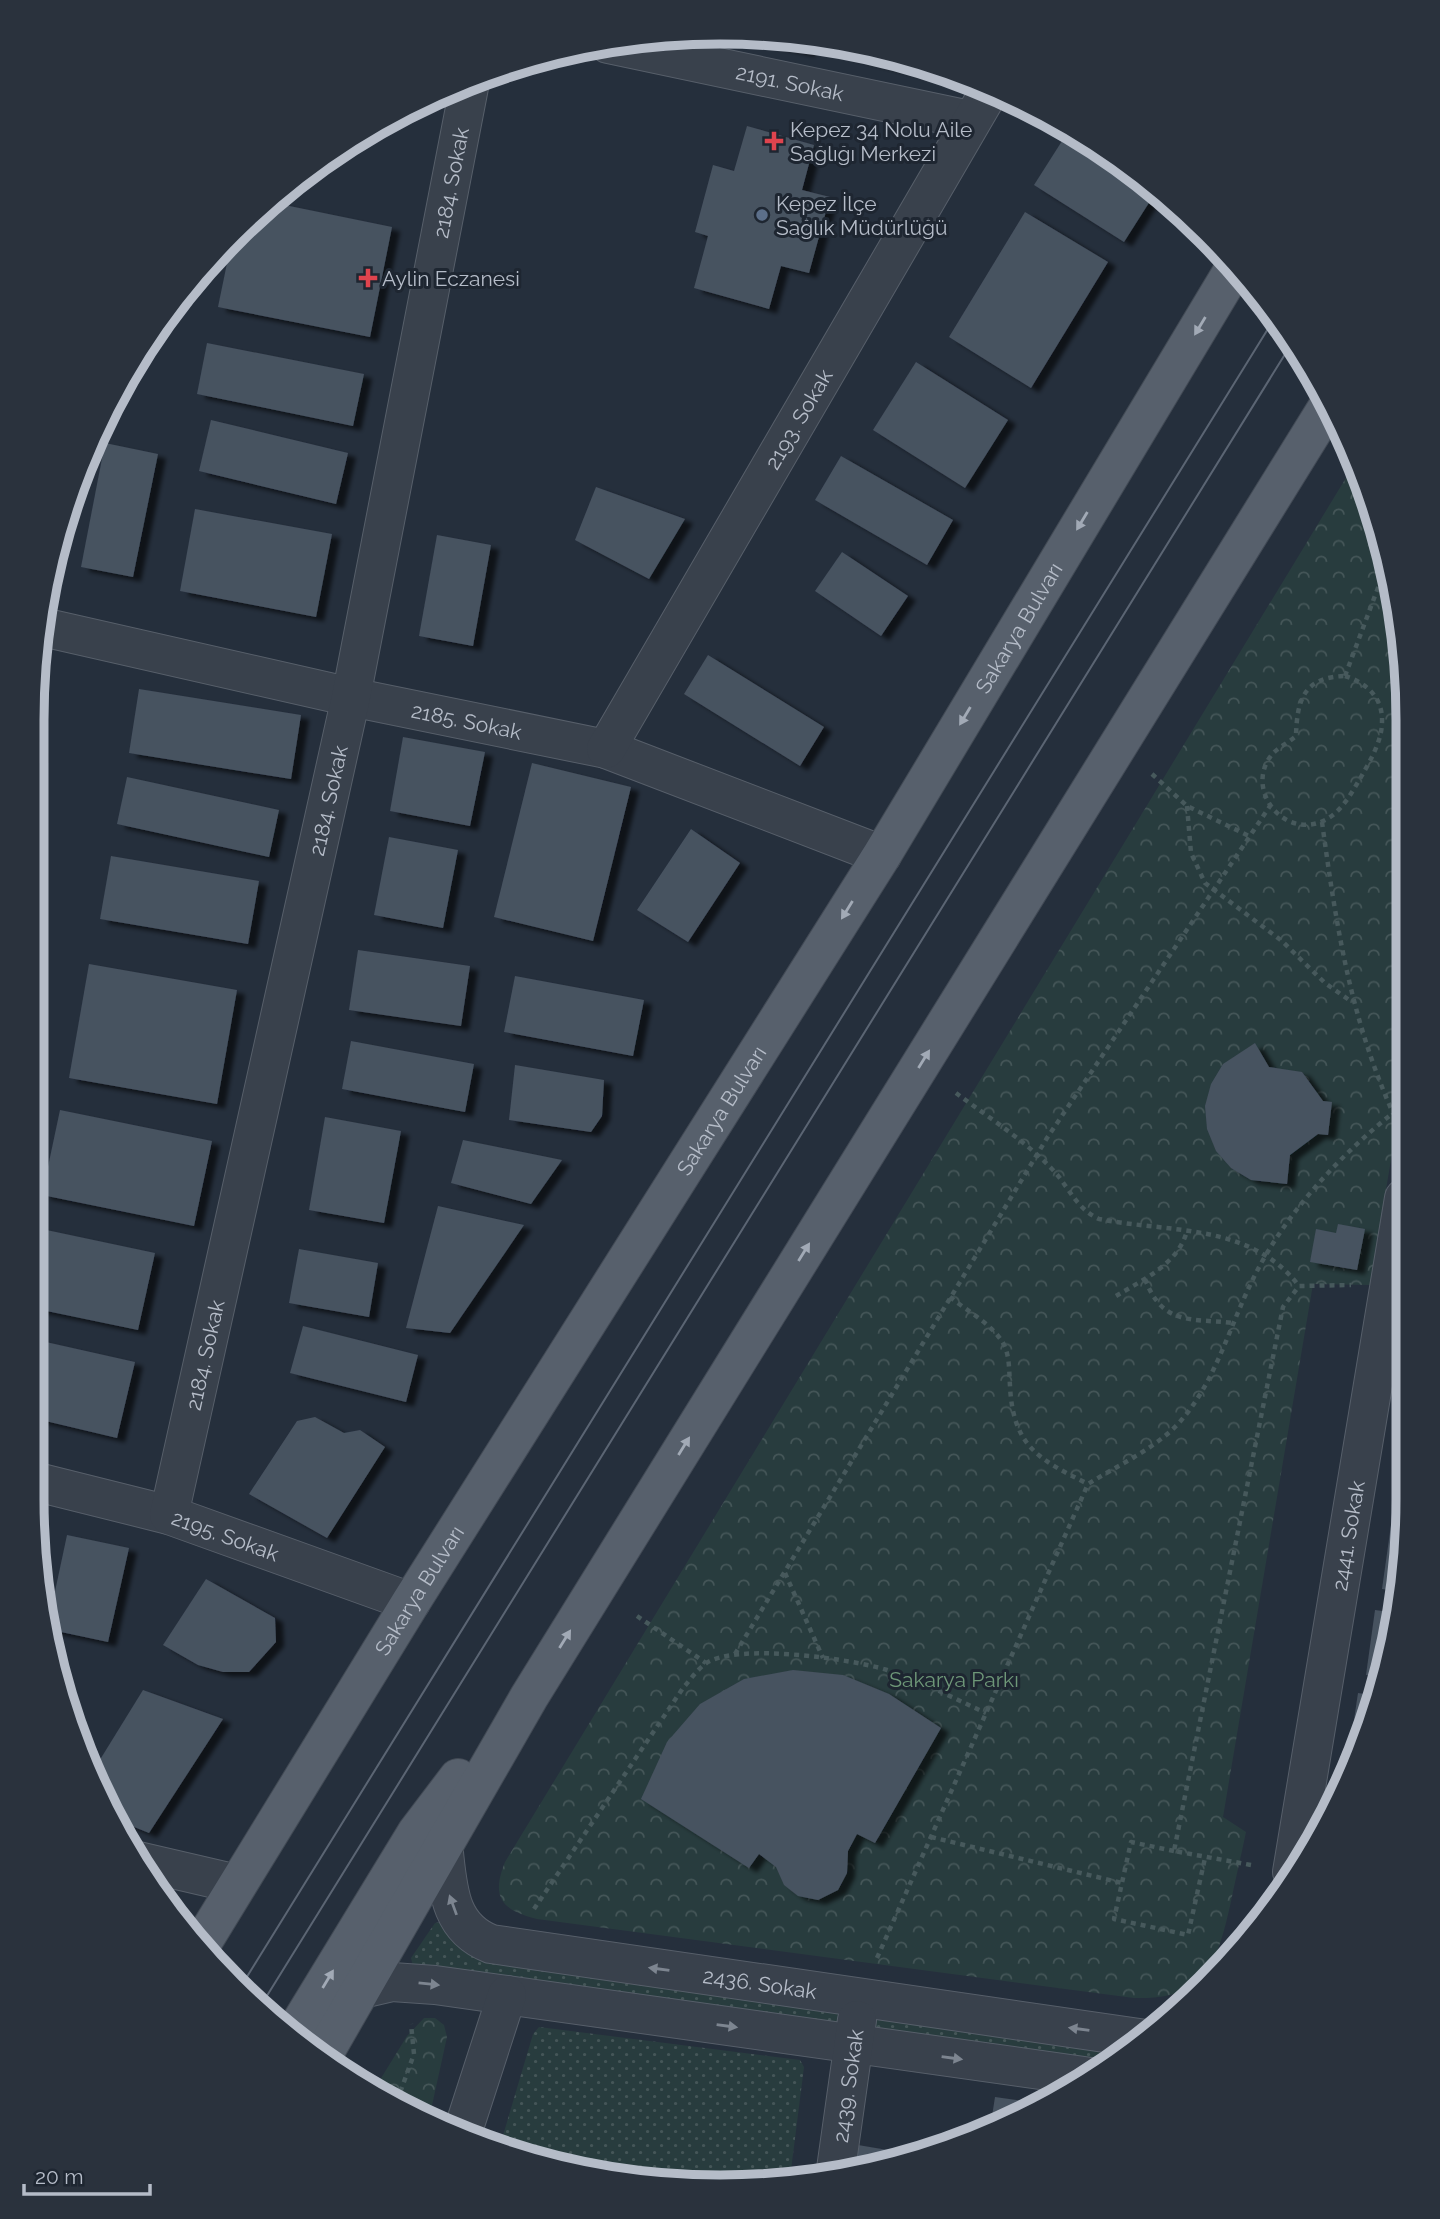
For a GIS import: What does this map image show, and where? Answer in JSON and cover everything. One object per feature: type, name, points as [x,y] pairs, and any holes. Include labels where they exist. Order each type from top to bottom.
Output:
[{"type":"main road","name":"Sakarya Bulvarı","points":[[205,1937],[411,1602],[882,855],[1230,276]]},
{"type":"main road","points":[[327,2049],[529,1697],[1323,414]]},
{"type":"main road","points":[[298,2027],[417,1832],[472,1759],[529,1697]]},
{"type":"street","name":"2191. Sokak","points":[[639,49],[980,105]]},
{"type":"street","name":"2184. Sokak","points":[[169,1515],[351,698],[468,93]]},
{"type":"street","name":"2193. Sokak","points":[[606,749],[980,105]]},
{"type":"street","name":"2185. Sokak","points":[[50,629],[351,698],[606,749],[882,855]]},
{"type":"street","name":"2441. Sokak","points":[[1296,1853],[1396,1251]]},
{"type":"street","name":"2195. Sokak","points":[[44,1484],[169,1515],[411,1602]]},
{"type":"street","name":"2436. Sokak","points":[[443,1844],[449,1898],[456,1915],[471,1934],[480,1940],[509,1947],[1131,2037]]},
{"type":"street","points":[[151,1864],[237,1884]]},
{"type":"street","points":[[362,1989],[392,1982],[410,1982],[1074,2075]]},
{"type":"street","points":[[465,2125],[507,1995]]},
{"type":"street","name":"2439. Sokak","points":[[836,2164],[860,1997]]},
{"type":"path","points":[[1345,676],[1381,580]]},
{"type":"path","points":[[1345,676],[1358,680],[1378,700],[1382,727],[1367,765],[1345,803],[1322,822],[1308,825],[1279,817],[1270,806],[1263,792],[1264,771],[1273,752],[1296,736],[1295,716],[1299,702],[1317,682],[1345,676]]},
{"type":"path","points":[[1152,774],[1187,806],[1249,836]]},
{"type":"path","points":[[1187,806],[1191,853],[1196,869],[1212,890],[1275,936],[1325,984],[1353,1003]]},
{"type":"path","points":[[735,1654],[1037,1155],[1270,806]]},
{"type":"path","points":[[1322,822],[1338,939],[1353,1003],[1393,1112]]},
{"type":"path","points":[[956,1093],[1054,1170],[1075,1203],[1087,1213],[1118,1223],[1187,1231],[1232,1240],[1268,1255],[1285,1268],[1299,1286]]},
{"type":"path","points":[[860,1997],[1088,1484],[1152,1444],[1182,1419],[1206,1388],[1255,1275],[1268,1255],[1317,1186],[1372,1129],[1393,1112]]},
{"type":"path","points":[[1116,1296],[1175,1257],[1183,1246],[1187,1231]]},
{"type":"path","points":[[1145,1279],[1151,1294],[1169,1314],[1181,1319],[1233,1324]]},
{"type":"path","points":[[1299,1286],[1390,1286]]},
{"type":"path","points":[[1174,1851],[1283,1307],[1299,1286]]},
{"type":"path","points":[[950,1297],[997,1334],[1005,1346],[1015,1424],[1026,1445],[1039,1457],[1088,1484]]},
{"type":"path","points":[[784,1572],[823,1658]]},
{"type":"path","points":[[637,1616],[706,1663]]},
{"type":"path","points":[[509,1947],[683,1688],[706,1663],[735,1654],[823,1658],[885,1669],[986,1713]]},
{"type":"path","points":[[931,1837],[1122,1883]]},
{"type":"path","points":[[1205,1858],[1188,1935],[1114,1919],[1131,1842],[1205,1858],[1269,1867],[1288,1865]]},
{"type":"path","points":[[399,2094],[414,2054],[415,2037],[410,2019]]},
{"type":"green space","name":"Sakarya Parkı","points":[[1349,473],[1373,545],[1383,588],[1395,676],[1396,1130],[1370,1285],[1313,1284],[1223,1817],[1246,1832],[1225,1928],[1212,1962],[1185,1989],[1177,1993],[1134,1998],[537,1919],[515,1911],[502,1900],[499,1884],[505,1862]]},
{"type":"green space","points":[[441,1922],[843,2009],[841,2029],[413,1966],[411,1958],[435,1923]]},
{"type":"green space","points":[[870,2013],[1115,2048],[1089,2065],[868,2032]]},
{"type":"green space","points":[[424,2018],[435,2018],[444,2025],[447,2037],[431,2110],[378,2083],[407,2036]]},
{"type":"green space","points":[[539,2027],[800,2060],[804,2067],[791,2171],[764,2174],[676,2174],[588,2162],[502,2139],[533,2034]]},
{"type":"building","name":"Kepez İlçe Sağlık Müdürlüğü","points":[[747,126],[814,145],[802,190],[830,197],[809,273],[781,266],[769,309],[694,288],[708,236],[695,232],[713,165],[734,171]]},
{"type":"building","points":[[1062,141],[1151,199],[1124,242],[1034,185]]},
{"type":"building","points":[[283,205],[392,227],[370,337],[218,307],[228,257]]},
{"type":"building","points":[[1025,212],[1108,262],[1031,388],[949,337]]},
{"type":"building","points":[[207,343],[364,374],[353,426],[197,394]]},
{"type":"building","points":[[916,362],[1008,420],[965,488],[873,430]]},
{"type":"building","points":[[211,420],[348,453],[336,504],[199,471]]},
{"type":"building","points":[[105,443],[158,454],[133,577],[81,567]]},
{"type":"building","points":[[841,456],[953,520],[927,565],[815,500]]},
{"type":"building","points":[[596,487],[685,519],[649,579],[575,540]]},
{"type":"building","points":[[195,509],[332,534],[316,617],[180,591]]},
{"type":"building","points":[[437,535],[491,545],[473,646],[419,636]]},
{"type":"building","points":[[842,552],[908,596],[881,636],[815,591]]},
{"type":"building","points":[[708,655],[824,727],[800,766],[684,694]]},
{"type":"building","points":[[139,689],[301,715],[291,779],[129,753]]},
{"type":"building","points":[[403,737],[485,752],[470,826],[390,811]]},
{"type":"building","points":[[532,763],[631,787],[593,941],[494,917]]},
{"type":"building","points":[[127,777],[279,810],[269,857],[117,824]]},
{"type":"building","points":[[691,829],[740,863],[688,942],[637,910]]},
{"type":"building","points":[[389,837],[458,850],[443,928],[374,915]]},
{"type":"building","points":[[111,856],[259,881],[248,944],[100,919]]},
{"type":"building","points":[[358,950],[470,966],[461,1026],[349,1010]]},
{"type":"building","points":[[89,964],[237,990],[217,1104],[69,1078]]},
{"type":"building","points":[[515,976],[644,1000],[633,1056],[504,1032]]},
{"type":"building","points":[[351,1041],[474,1064],[465,1112],[342,1089]]},
{"type":"building","points":[[1255,1043],[1269,1067],[1302,1072],[1323,1101],[1332,1102],[1328,1135],[1318,1134],[1290,1155],[1287,1184],[1251,1180],[1231,1168],[1216,1151],[1207,1129],[1205,1106],[1211,1084],[1223,1064]]},
{"type":"building","points":[[515,1065],[604,1080],[602,1116],[591,1132],[509,1120]]},
{"type":"building","points":[[60,1110],[212,1141],[194,1226],[44,1195]]},
{"type":"building","points":[[325,1117],[401,1131],[384,1223],[309,1210]]},
{"type":"building","points":[[463,1140],[562,1160],[531,1204],[451,1183]]},
{"type":"building","points":[[438,1206],[524,1225],[450,1333],[406,1328]]},
{"type":"building","points":[[1338,1224],[1365,1229],[1357,1270],[1310,1262],[1316,1229],[1336,1233]]},
{"type":"building","points":[[44,1229],[155,1253],[138,1330],[44,1310]]},
{"type":"building","points":[[299,1249],[378,1263],[369,1317],[289,1303]]},
{"type":"building","points":[[303,1326],[418,1355],[406,1402],[290,1373]]},
{"type":"building","points":[[44,1342],[135,1362],[117,1438],[44,1421]]},
{"type":"building","points":[[315,1417],[344,1433],[360,1430],[385,1447],[327,1538],[249,1494],[297,1421]]},
{"type":"building","points":[[1391,1525],[1395,1526],[1390,1590],[1382,1589]]},
{"type":"building","points":[[67,1535],[129,1548],[108,1642],[57,1631],[53,1603]]},
{"type":"building","points":[[206,1579],[275,1618],[276,1642],[249,1672],[223,1672],[198,1665],[163,1645]]},
{"type":"building","points":[[1375,1610],[1386,1611],[1372,1676],[1366,1675]]},
{"type":"building","points":[[793,1670],[843,1675],[889,1694],[941,1728],[875,1843],[857,1834],[848,1851],[847,1873],[838,1890],[818,1900],[798,1896],[784,1885],[776,1867],[759,1854],[749,1868],[641,1799],[667,1742],[700,1704],[744,1679]]},
{"type":"building","points":[[143,1690],[223,1719],[149,1833],[127,1824],[98,1764]]},
{"type":"building","points":[[1358,1693],[1367,1694],[1360,1716],[1351,1742]]},
{"type":"building","points":[[995,2097],[1027,2101],[1019,2106],[992,2118]]},
{"type":"building","points":[[858,2145],[897,2152],[895,2152],[856,2161]]},
{"type":"tram line","points":[[245,1980],[1270,326]]},
{"type":"tram line","points":[[265,1999],[1287,351]]},
{"type":"place","name":"Kepez 34 Nolu Aile Sağlığı Merkezi","points":[[774,141]]},
{"type":"place","name":"Kepez İlçe Sağlık Müdürlüğü","points":[[762,215]]},
{"type":"place","name":"Aylin Eczanesi","points":[[368,278]]}]
